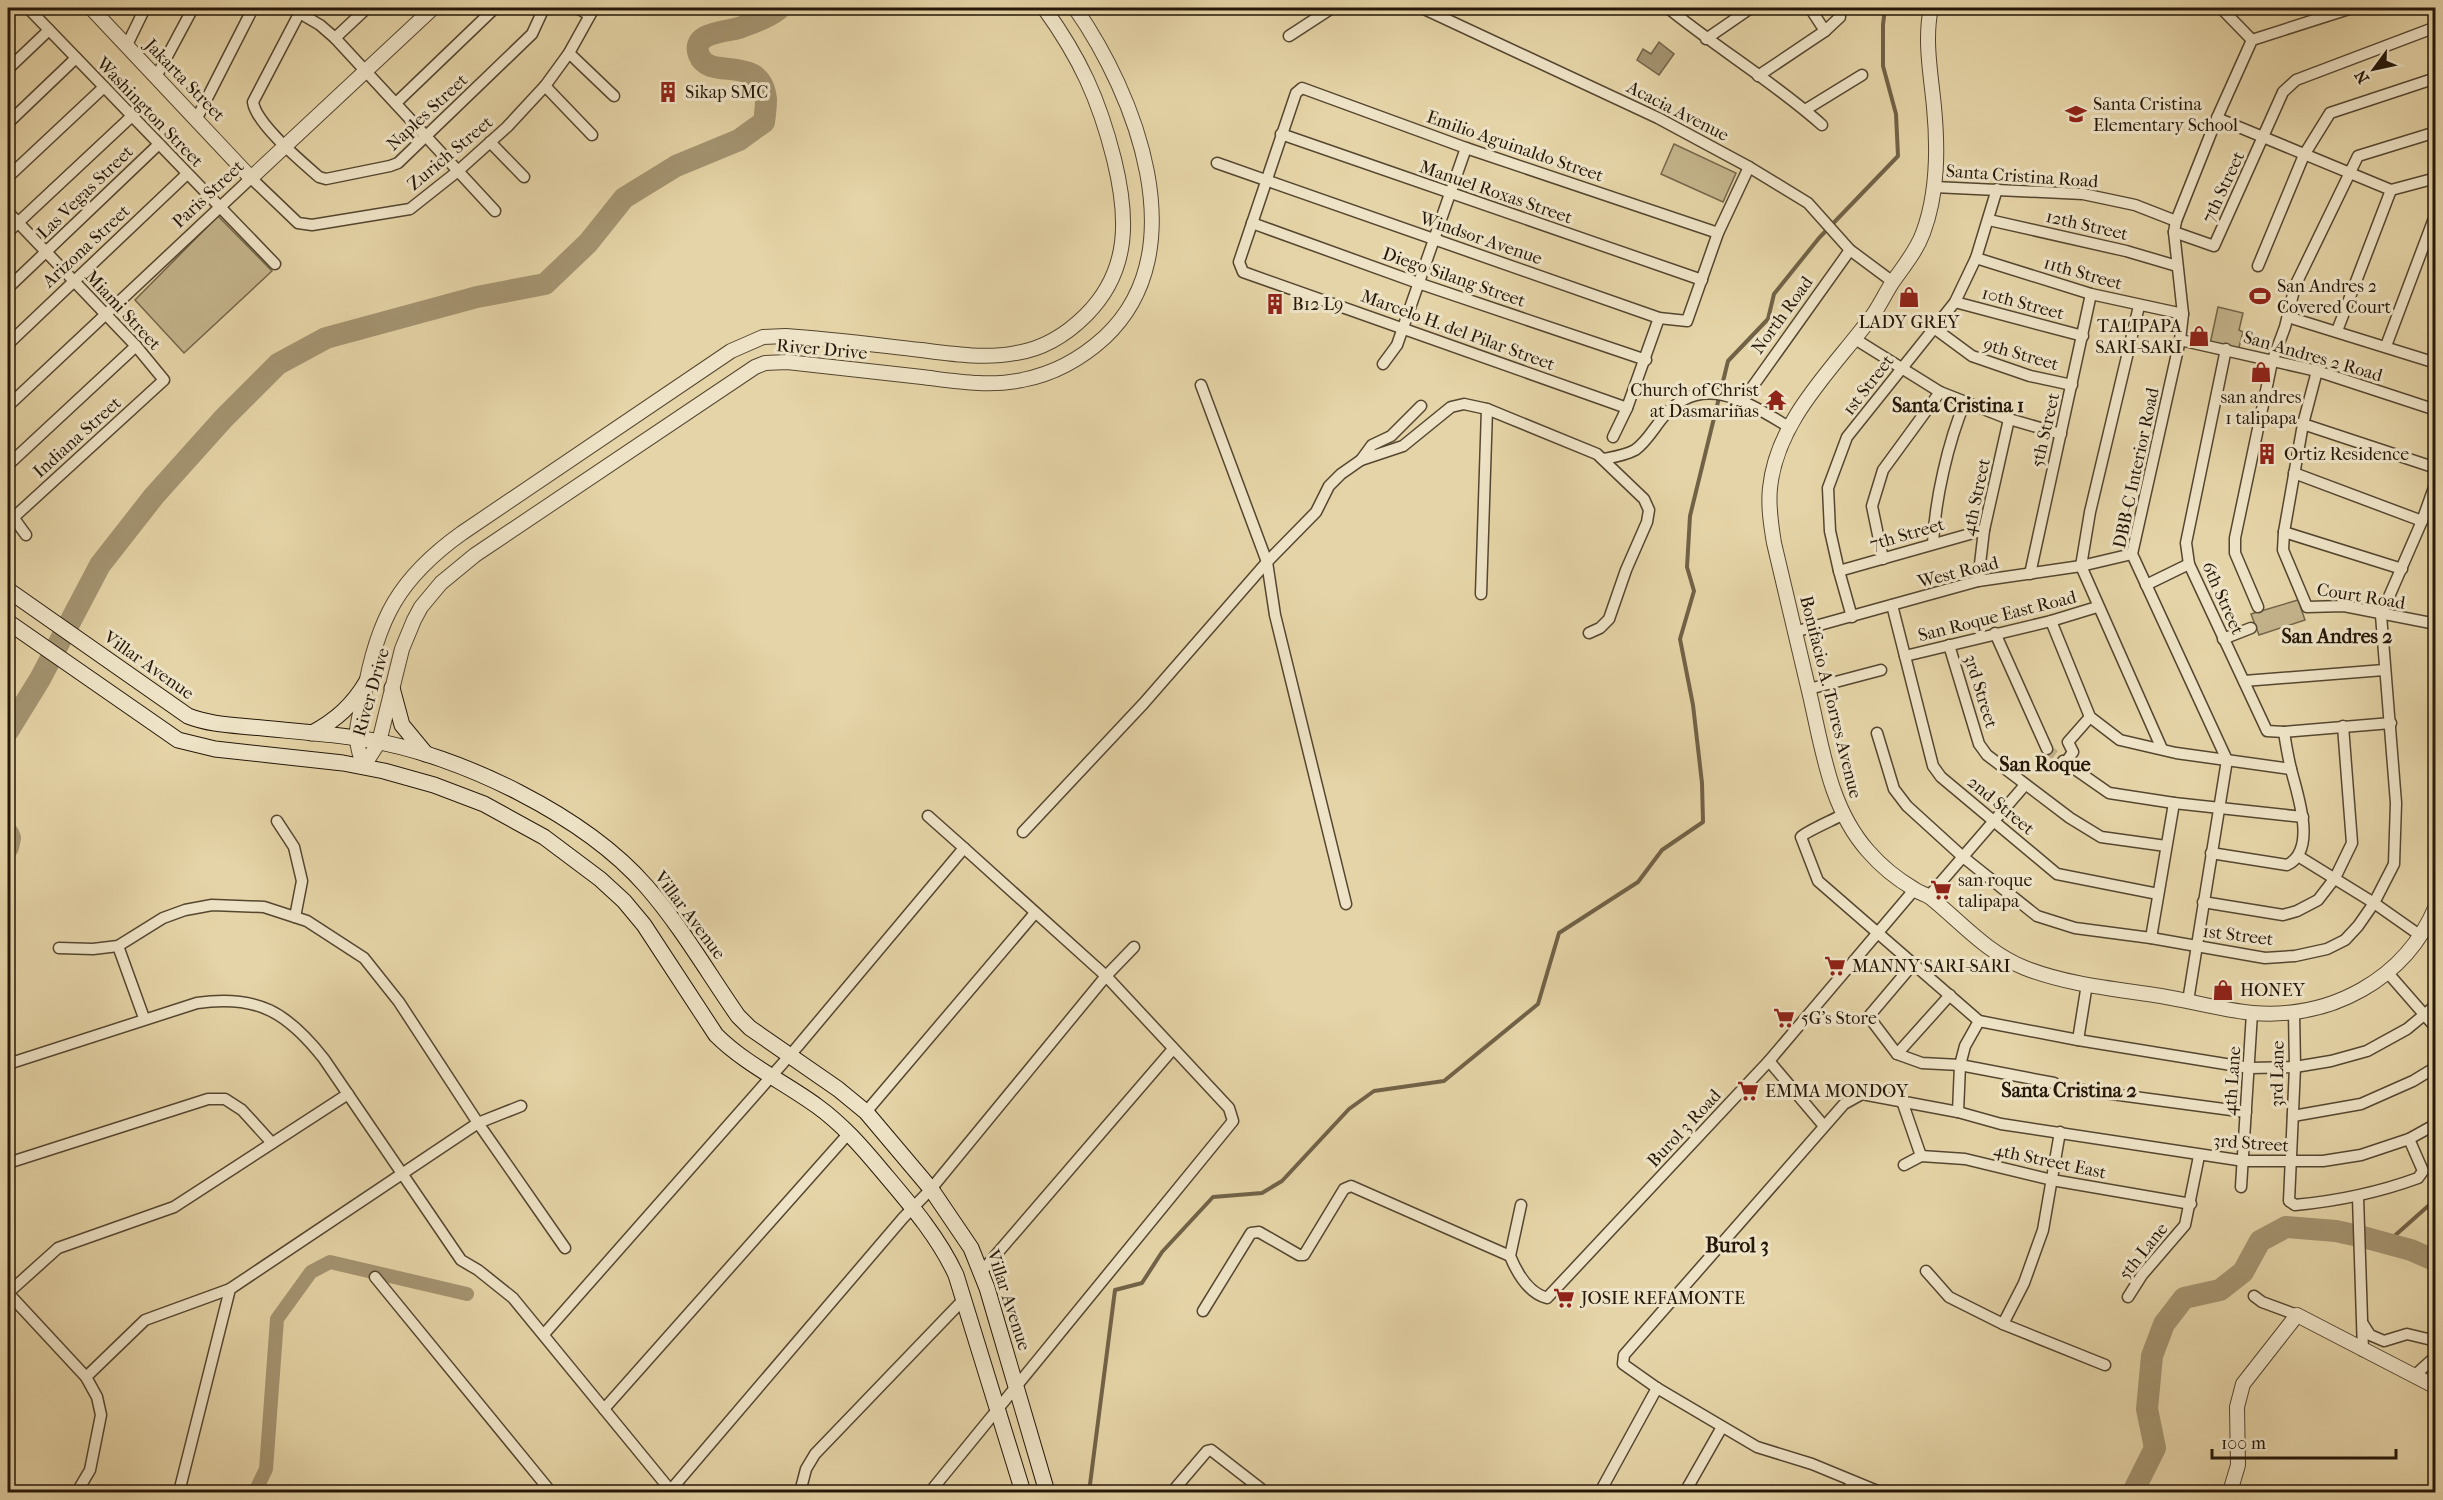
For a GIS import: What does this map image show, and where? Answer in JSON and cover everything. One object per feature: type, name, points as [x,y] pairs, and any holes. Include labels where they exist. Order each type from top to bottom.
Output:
[{"type":"main road","name":"Villar Avenue","points":[[8,590],[180,711],[200,721],[356,738],[426,754],[494,780],[529,799],[561,818],[620,861],[666,910],[738,1016],[789,1057],[838,1089],[866,1112],[931,1190],[971,1248],[982,1271],[1047,1492]]},
{"type":"main road","points":[[8,622],[168,734],[192,745],[363,767],[434,785],[484,804],[544,837],[579,862],[624,901],[644,925],[716,1035],[729,1047],[818,1106],[849,1133],[913,1207],[949,1260],[964,1299],[1023,1492]]},
{"type":"main road","points":[[312,733],[344,712],[367,681]]},
{"type":"main road","points":[[392,688],[402,725],[426,754]]},
{"type":"street","points":[[8,12],[12,8]]},
{"type":"street","name":"Washington Street","points":[[27,8],[275,264]]},
{"type":"street","points":[[127,45],[146,8]]},
{"type":"street","points":[[156,77],[193,8]]},
{"type":"street","points":[[197,118],[253,8]]},
{"type":"street","points":[[335,38],[367,8]]},
{"type":"street","name":"Paris Street","points":[[8,406],[434,8]]},
{"type":"street","points":[[396,103],[495,8]]},
{"type":"street","name":"Naples Street","points":[[296,10],[253,102],[254,111],[285,147],[319,177],[326,179],[398,163],[532,34],[544,8]]},
{"type":"street","points":[[577,8],[592,11]]},
{"type":"street","name":"River Drive","points":[[363,767],[356,738],[367,681],[382,624],[401,591],[425,561],[462,532],[741,345],[763,337],[786,336],[952,354],[1006,355],[1042,346],[1080,322],[1101,298],[1118,264],[1123,244],[1124,208],[1111,148],[1087,77],[1068,42],[1044,8]]},
{"type":"street","name":"River Drive","points":[[363,767],[379,742],[402,649],[414,620],[431,594],[451,573],[755,366],[787,362],[969,382],[1005,382],[1031,378],[1060,368],[1083,355],[1109,333],[1131,303],[1146,266],[1152,235],[1150,195],[1141,150],[1123,96],[1099,45],[1075,8]]},
{"type":"street","points":[[1289,36],[1332,8]]},
{"type":"street","name":"Acacia Avenue","points":[[1422,8],[1658,118],[1749,167],[1801,198],[1825,220],[1850,250],[1893,282]]},
{"type":"street","points":[[1668,8],[1822,125]]},
{"type":"street","points":[[1706,39],[1751,8]]},
{"type":"street","points":[[1810,8],[1824,31]]},
{"type":"street","name":"Bonifacio A. Torres Avenue","points":[[1931,8],[1929,61],[1937,147],[1934,186],[1923,233],[1911,257],[1874,313],[1789,427],[1773,472],[1770,514],[1774,543],[1831,785],[1842,815],[1867,851],[1887,870],[1914,890],[1929,896],[1980,942],[2003,958],[2026,969],[2087,984],[2252,1013],[2294,1013],[2329,1005],[2355,995],[2388,973],[2421,936],[2436,906]]},
{"type":"street","points":[[2222,8],[2252,40],[2352,8]]},
{"type":"street","name":"Jakarta Street","points":[[95,9],[251,178]]},
{"type":"street","points":[[296,10],[320,25],[335,38],[495,211]]},
{"type":"street","name":"Zurich Street","points":[[251,178],[298,223],[312,225],[410,209],[490,142],[544,86],[569,53],[592,11]]},
{"type":"street","points":[[1758,76],[1824,31],[1840,17]]},
{"type":"street","name":"7th Street","points":[[2175,226],[2214,246],[2283,92],[2296,80],[2313,71],[2436,27]]},
{"type":"street","points":[[8,69],[50,30]]},
{"type":"street","name":"DBB-C Interior Road","points":[[2228,760],[2132,554],[2180,340],[2183,314],[2175,226],[2217,118],[2252,40]]},
{"type":"street","points":[[569,53],[615,96]]},
{"type":"street","points":[[8,123],[76,58]]},
{"type":"street","points":[[1805,110],[1862,75]]},
{"type":"street","points":[[2258,266],[2304,155],[2330,113],[2436,78]]},
{"type":"street","points":[[544,86],[592,135]]},
{"type":"street","points":[[8,177],[104,87]]},
{"type":"street","name":"Emilio Aguinaldo Street","points":[[1281,134],[1296,93],[1302,88],[1466,148],[1718,233]]},
{"type":"street","points":[[8,232],[132,116]]},
{"type":"street","points":[[2217,118],[2391,190],[2436,178]]},
{"type":"street","points":[[2258,607],[2235,554],[2235,538],[2272,362],[2288,317],[2295,286],[2358,156],[2436,132]]},
{"type":"street","points":[[1252,223],[1281,134]]},
{"type":"street","name":"Manuel Roxas Street","points":[[1281,134],[1702,280]]},
{"type":"street","points":[[490,142],[524,177]]},
{"type":"street","name":"Las Vegas Street","points":[[8,288],[159,144]]},
{"type":"street","points":[[1383,364],[1397,345],[1466,148]]},
{"type":"street","name":"Windsor Avenue","points":[[1216,163],[1659,318],[1687,321],[1702,280]]},
{"type":"street","points":[[1702,280],[1718,233],[1749,167]]},
{"type":"street","name":"Arizona Street","points":[[8,344],[188,174]]},
{"type":"street","name":"Santa Cristina Road","points":[[1934,186],[2083,194],[2135,206],[2175,226]]},
{"type":"street","name":"1st Street","points":[[1852,617],[1830,531],[1828,488],[1847,437],[1955,302],[1976,258],[1997,189]]},
{"type":"street","points":[[2337,331],[2391,190]]},
{"type":"street","name":"Miami Street","points":[[8,212],[136,346],[164,380]]},
{"type":"street","points":[[2386,346],[2436,213]]},
{"type":"street","name":"12th Street","points":[[1989,220],[2126,251],[2177,266]]},
{"type":"street","name":"Marcelo H. del Pilar Street","points":[[1252,223],[1239,262],[1243,272],[1627,408]]},
{"type":"street","name":"Diego Silang Street","points":[[1252,223],[1418,283],[1646,360]]},
{"type":"street","name":"North Road","points":[[1743,400],[1850,250]]},
{"type":"street","name":"11th Street","points":[[1976,258],[2091,294],[2183,314]]},
{"type":"street","name":"5th Street","points":[[2030,573],[2091,294]]},
{"type":"street","name":"10th Street","points":[[1955,302],[2083,336]]},
{"type":"street","points":[[2139,306],[2090,512],[2081,566],[2097,607],[2162,749]]},
{"type":"street","points":[[2288,317],[2436,363]]},
{"type":"street","points":[[1613,437],[1646,360],[1659,318]]},
{"type":"street","name":"9th Street","points":[[1934,328],[1972,356],[2030,376],[2072,385]]},
{"type":"street","points":[[1854,339],[1940,392],[2010,419],[2061,434]]},
{"type":"street","name":"San Andres 2 Road","points":[[2180,340],[2317,371],[2436,410]]},
{"type":"street","points":[[8,465],[136,346]]},
{"type":"street","name":"6th Street","points":[[2226,349],[2186,543],[2189,564],[2265,730],[2284,732]]},
{"type":"street","name":"Court Road","points":[[2317,371],[2303,424],[2284,532],[2283,550],[2307,607],[2344,606],[2436,624]]},
{"type":"street","name":"Indiana Street","points":[[10,514],[164,380]]},
{"type":"street","points":[[1201,384],[1267,562],[1275,615],[1346,904]]},
{"type":"street","points":[[1883,559],[1872,506],[1883,470],[1940,392]]},
{"type":"street","points":[[1604,459],[1635,450],[1675,405],[1702,394],[1725,394],[1743,400],[1789,427]]},
{"type":"street","points":[[1933,543],[1934,517],[1957,422],[1965,402]]},
{"type":"street","points":[[1023,832],[1144,703],[1267,562],[1316,512],[1329,486],[1341,474],[1361,460],[1403,446],[1451,407],[1464,404],[1486,409],[1597,454],[1604,459],[1612,471],[1644,499],[1649,510],[1647,522],[1626,570],[1609,619],[1600,628],[1589,633]]},
{"type":"street","points":[[1361,460],[1367,450],[1391,436],[1421,406]]},
{"type":"street","points":[[1481,594],[1486,409]]},
{"type":"street","name":"4th Street","points":[[1978,581],[1984,530],[2010,419]]},
{"type":"street","points":[[2303,424],[2436,468]]},
{"type":"street","points":[[2294,473],[2422,520]]},
{"type":"street","name":"1st Street","points":[[1877,734],[1894,789],[1907,806],[1963,857],[2037,916],[2075,928],[2151,938],[2265,958],[2295,956],[2327,949],[2345,940],[2374,903],[2394,864],[2396,803],[2381,615],[2436,483]]},
{"type":"street","points":[[10,514],[26,535]]},
{"type":"street","name":"7th Street","points":[[1839,571],[1984,530]]},
{"type":"street","points":[[2284,532],[2402,568]]},
{"type":"street","name":"West Road","points":[[1794,632],[1978,581],[2081,566],[2132,554]]},
{"type":"street","points":[[2146,585],[2189,564]]},
{"type":"street","name":"2nd Street","points":[[1892,605],[1933,766],[1941,777],[2057,874],[2158,894]]},
{"type":"street","name":"San Roque East Road","points":[[1905,656],[2050,621],[2097,607]]},
{"type":"street","points":[[2050,621],[2090,717],[2120,740],[2162,749],[2291,769]]},
{"type":"street","points":[[2223,639],[2251,628]]},
{"type":"street","points":[[1995,633],[2047,749]]},
{"type":"street","name":"3rd Street","points":[[1949,645],[1979,744],[1987,755],[2070,818],[2101,837],[2166,846]]},
{"type":"street","points":[[1809,689],[1881,670]]},
{"type":"street","points":[[2244,681],[2384,670]]},
{"type":"street","points":[[2090,717],[2068,742],[2073,752],[2064,762],[2109,793],[2174,803],[2303,816]]},
{"type":"street","points":[[2211,853],[2287,865],[2298,856],[2303,835],[2303,816],[2284,732],[2391,723]]},
{"type":"street","points":[[2203,902],[2283,915],[2318,900],[2336,878],[2352,843],[2343,726]]},
{"type":"street","points":[[2188,1001],[2228,760]]},
{"type":"street","points":[[1929,896],[2025,785]]},
{"type":"street","points":[[2151,938],[2174,803]]},
{"type":"street","points":[[1842,815],[1824,826],[1804,833],[1801,837],[1818,881],[1979,1021],[2078,1040],[2250,1068],[2295,1067],[2331,1061],[2367,1051],[2407,1029],[2436,1005]]},
{"type":"street","points":[[928,816],[1106,976],[1229,1108],[1233,1121],[930,1492]]},
{"type":"street","points":[[277,821],[294,847],[303,881],[295,917]]},
{"type":"street","points":[[544,1334],[789,1057],[964,848]]},
{"type":"street","points":[[2298,856],[2336,878],[2421,936]]},
{"type":"street","name":"Burol 3 Road","points":[[1510,1256],[1526,1284],[1541,1296],[1547,1298],[1551,1295],[1769,1061],[1914,890]]},
{"type":"street","points":[[59,948],[93,950],[118,946],[163,918],[185,910],[212,905],[264,907],[307,921],[364,958],[399,1002],[478,1123],[565,1248]]},
{"type":"street","points":[[866,1112],[1035,913]]},
{"type":"street","points":[[118,946],[144,1018]]},
{"type":"street","points":[[8,1064],[144,1018],[197,1003],[220,1000],[239,1001],[263,1007],[287,1019],[305,1034],[461,1260],[501,1286],[544,1334],[671,1492],[913,1207],[931,1190],[1106,976],[1134,947]]},
{"type":"street","points":[[1914,963],[1870,1015],[1897,1054],[1922,1063],[1960,1065],[2054,1083]]},
{"type":"street","points":[[2388,973],[2436,1028]]},
{"type":"street","points":[[2078,1040],[2087,984]]},
{"type":"street","points":[[1897,1054],[1950,995]]},
{"type":"street","name":"4th Lane","points":[[2241,1187],[2252,1013]]},
{"type":"street","name":"3rd Lane","points":[[2294,1013],[2295,1067],[2289,1201],[2295,1205],[2358,1197]]},
{"type":"street","points":[[1958,1112],[1960,1065],[1965,1046],[1979,1021]]},
{"type":"street","points":[[982,1271],[1173,1049]]},
{"type":"street","points":[[1769,1061],[1824,1126],[1624,1354],[1623,1364],[1629,1370],[1722,1427],[1766,1450],[1812,1464],[1880,1492]]},
{"type":"street","points":[[2293,1116],[2361,1104],[2414,1081],[2436,1067]]},
{"type":"street","points":[[2082,1090],[2246,1112]]},
{"type":"street","points":[[76,1492],[90,1470],[101,1415],[97,1397],[86,1377],[8,1293],[58,1248],[174,1207],[348,1094]]},
{"type":"street","name":"3rd Street","points":[[1824,1126],[1844,1104],[1862,1094],[1958,1112],[2001,1124],[2199,1156],[2244,1161],[2290,1162],[2323,1161],[2361,1155],[2409,1139],[2436,1124]]},
{"type":"street","points":[[8,1163],[208,1098],[225,1099],[242,1110],[272,1143]]},
{"type":"street","points":[[1902,1101],[1920,1156],[1904,1165]]},
{"type":"street","points":[[86,1377],[146,1320],[230,1288],[478,1123],[521,1106]]},
{"type":"street","points":[[2003,1324],[2024,1283],[2043,1230],[2060,1132]]},
{"type":"street","points":[[604,1409],[849,1133]]},
{"type":"street","points":[[2363,1351],[2358,1197],[2407,1182],[2421,1175],[2423,1171],[2409,1139]]},
{"type":"street","name":"4th Street East","points":[[1920,1156],[1965,1159],[2052,1180],[2191,1204]]},
{"type":"street","name":"5th Lane","points":[[2128,1297],[2142,1275],[2185,1225],[2199,1156]]},
{"type":"street","points":[[1203,1311],[1251,1233],[1259,1232],[1299,1255],[1304,1255],[1344,1189],[1351,1186],[1510,1256],[1521,1205]]},
{"type":"street","points":[[1926,1271],[1949,1297],[2003,1324],[2105,1365]]},
{"type":"street","points":[[375,1277],[551,1492]]},
{"type":"street","points":[[179,1492],[230,1288]]},
{"type":"street","points":[[2254,1296],[2436,1387]]},
{"type":"street","points":[[800,1492],[806,1469],[815,1454],[964,1299]]},
{"type":"street","points":[[2230,1492],[2238,1466],[2237,1407],[2243,1384],[2296,1315]]},
{"type":"street","points":[[2363,1324],[2370,1335],[2384,1341],[2407,1334],[2436,1341]]},
{"type":"street","points":[[2414,1376],[2436,1356]]},
{"type":"street","points":[[1600,1492],[1658,1388]]},
{"type":"street","points":[[1685,1492],[1722,1427]]},
{"type":"street","points":[[1172,1492],[1211,1450],[1265,1492]]},
{"type":"street","points":[[1848,1492],[1852,1481]]},
{"type":"shaded area","points":[[1659,42],[1674,54],[1659,75],[1637,60],[1643,49],[1651,54]]},
{"type":"shaded area","points":[[1674,144],[1736,173],[1723,202],[1661,174]]},
{"type":"shaded area","points":[[218,216],[272,271],[184,353],[135,300]]},
{"type":"shaded area","points":[[2218,307],[2243,313],[2239,330],[2243,332],[2238,351],[2210,344]]},
{"type":"shaded area","points":[[2298,600],[2305,620],[2259,635],[2251,614]]},
{"type":"waterway","points":[[8,731],[40,679],[100,565],[154,496],[224,418],[278,364],[326,338],[477,297],[545,284],[588,243],[624,198],[676,166],[739,140],[764,122],[766,99],[762,85],[755,76],[745,72],[713,67],[705,63],[699,55],[698,47],[704,37],[739,28],[766,17],[780,8]]},
{"type":"waterway","points":[[1089,1492],[1115,1290],[1142,1283],[1162,1252],[1213,1197],[1262,1193],[1282,1181],[1349,1109],[1374,1091],[1444,1081],[1538,1004],[1559,933],[1638,882],[1662,850],[1703,822],[1702,783],[1693,705],[1680,639],[1694,591],[1687,567],[1690,516],[1728,361],[1768,319],[1774,294],[1819,238],[1898,156],[1896,114],[1883,66],[1885,8]]},
{"type":"waterway","points":[[8,833],[10,838],[8,847]]},
{"type":"waterway","points":[[2384,1242],[2391,1239],[2436,1199]]},
{"type":"waterway","points":[[2133,1492],[2155,1448],[2147,1409],[2152,1356],[2164,1324],[2184,1298],[2220,1290],[2243,1272],[2260,1241],[2286,1227],[2336,1231],[2363,1237],[2411,1250],[2436,1261]]},
{"type":"waterway","points":[[255,1492],[266,1469],[277,1319],[311,1272],[330,1262],[467,1294]]},
{"type":"tunnel","points":[[2047,749],[2063,761]]},
{"type":"place","name":"Sikap SMC","points":[[668,92]]},
{"type":"place","name":"Santa Cristina Elementary School","points":[[2076,114]]},
{"type":"place","name":"San Andres 2 Covered Court","points":[[2260,296]]},
{"type":"place","name":"LADY GREY","points":[[1909,297]]},
{"type":"place","name":"B12 L9","points":[[1275,304]]},
{"type":"place","name":"TALIPAPA SARI-SARI","points":[[2199,336]]},
{"type":"place","name":"san andres 1 talipapa","points":[[2261,372]]},
{"type":"place","name":"Church of Christ at Dasmariñas","points":[[1776,400]]},
{"type":"place","name":"Ortiz Residence","points":[[2267,454]]},
{"type":"place","name":"san roque talipapa","points":[[1941,890]]},
{"type":"place","name":"MANNY SARI-SARI","points":[[1835,966]]},
{"type":"place","name":"HONEY","points":[[2223,990]]},
{"type":"place","name":"5G's Store","points":[[1784,1018]]},
{"type":"place","name":"EMMA MONDOY","points":[[1748,1091]]},
{"type":"place","name":"JOSIE REFAMONTE","points":[[1564,1298]]},
{"type":"district","name":"Santa Cristina 1","points":[[1958,405]]},
{"type":"district","name":"San Andres 2","points":[[2337,636]]},
{"type":"district","name":"San Roque","points":[[2045,764]]},
{"type":"district","name":"Santa Cristina 2","points":[[2069,1090]]},
{"type":"district","name":"Burol 3","points":[[1737,1245]]}]
